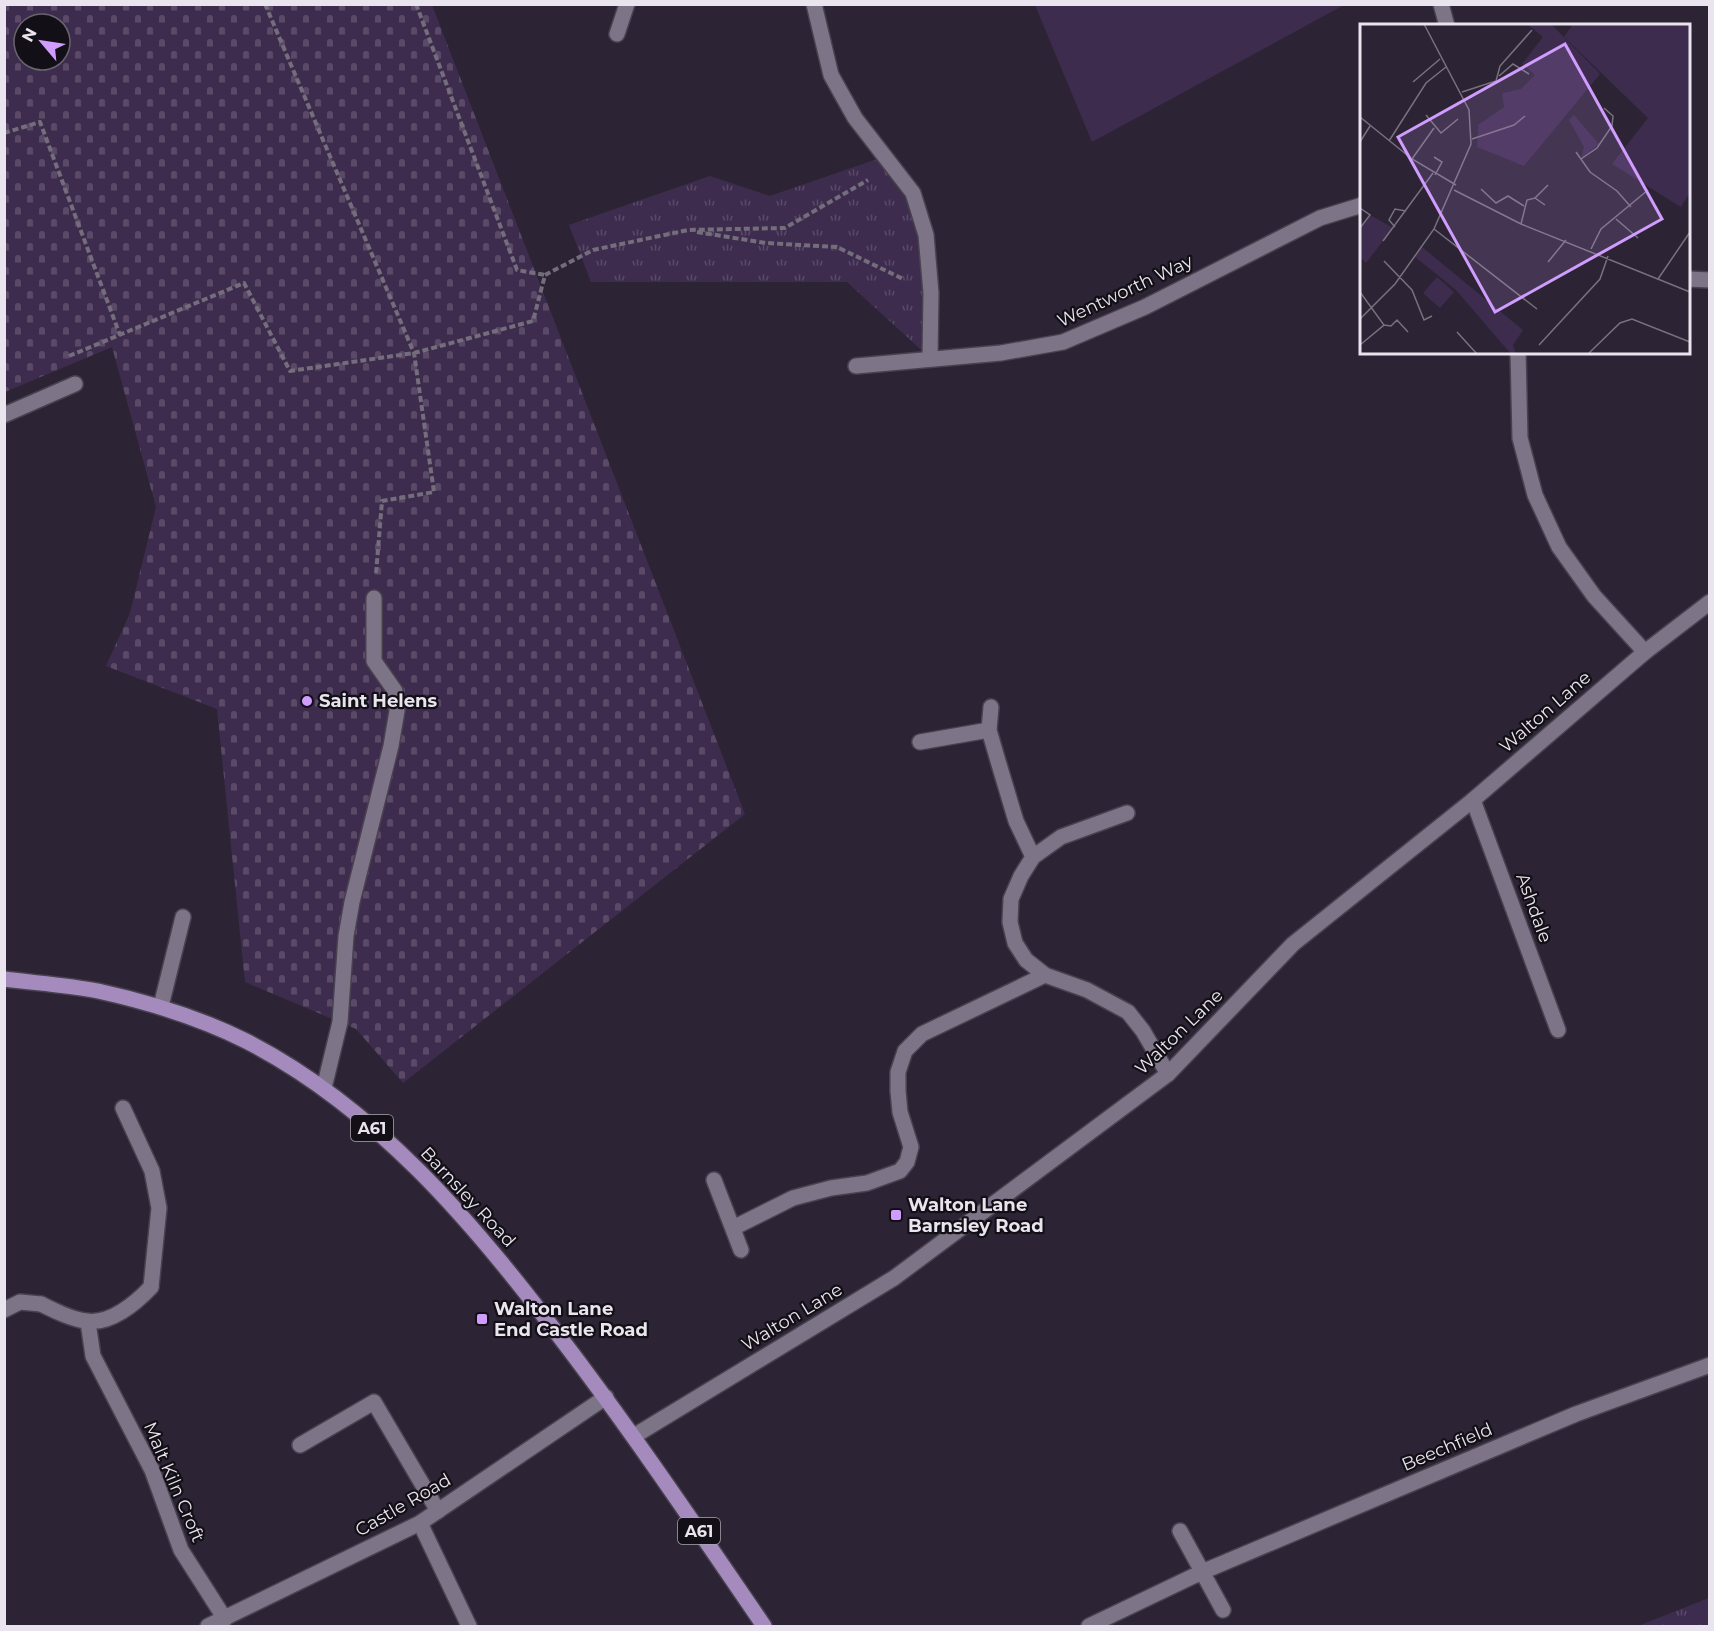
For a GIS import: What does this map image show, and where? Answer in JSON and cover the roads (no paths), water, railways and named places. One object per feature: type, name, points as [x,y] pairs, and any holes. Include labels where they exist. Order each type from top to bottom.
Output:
[{"type":"main road","name":"Barnsley Road","points":[[4,979],[95,991],[160,1006],[245,1041],[324,1088],[422,1174],[506,1266],[634,1436],[764,1626]]},
{"type":"street","points":[[617,34],[627,4]]},
{"type":"street","points":[[814,4],[831,75],[855,118],[913,193],[926,235],[932,293],[930,358]]},
{"type":"street","points":[[1441,4],[1446,24]]},
{"type":"street","name":"Wentworth Way","points":[[856,366],[1001,353],[1062,342],[1145,307],[1320,218],[1360,206]]},
{"type":"street","points":[[1690,279],[1710,280]]},
{"type":"street","points":[[1518,354],[1520,438],[1535,495],[1559,547],[1594,596],[1645,651]]},
{"type":"street","points":[[4,415],[75,384]]},
{"type":"street","points":[[324,1088],[340,1022],[346,936],[352,902],[391,746],[397,711],[395,691],[374,661],[375,598]]},
{"type":"street","name":"Walton Lane","points":[[634,1436],[894,1278],[1168,1074],[1293,944],[1473,800],[1645,651],[1710,602]]},
{"type":"street","points":[[991,707],[989,730],[1016,820],[1033,857]]},
{"type":"street","points":[[920,742],[989,730]]},
{"type":"street","name":"Ashdale","points":[[1473,800],[1558,1030]]},
{"type":"street","points":[[1127,813],[1060,837],[1033,857],[1021,876],[1011,899],[1010,922],[1015,943],[1026,960],[1045,975],[1087,990],[1128,1012],[1143,1031],[1168,1074]]},
{"type":"street","points":[[160,1006],[183,917]]},
{"type":"street","points":[[732,1228],[793,1198],[831,1188],[867,1183],[900,1171],[907,1162],[911,1147],[900,1112],[898,1091],[898,1072],[905,1051],[922,1034],[1045,975]]},
{"type":"street","points":[[4,1310],[20,1302],[41,1304],[88,1322],[113,1317],[134,1305],[151,1287],[159,1208],[152,1171],[123,1108]]},
{"type":"street","points":[[714,1180],[741,1250]]},
{"type":"street","name":"Malt Kiln Croft","points":[[88,1322],[93,1356],[152,1470],[181,1550],[225,1619]]},
{"type":"street","name":"Beechfield","points":[[1089,1626],[1202,1572],[1576,1414],[1710,1365]]},
{"type":"street","name":"Castle Road","points":[[207,1626],[420,1523],[606,1397]]},
{"type":"street","points":[[300,1445],[374,1402],[438,1511]]},
{"type":"street","points":[[420,1523],[469,1626]]},
{"type":"street","points":[[1180,1531],[1223,1610]]},
{"type":"place","name":"Saint Helens","points":[[307,701]]},
{"type":"place","name":"Walton Lane Barnsley Road","points":[[896,1215]]},
{"type":"place","name":"Walton Lane End Castle Road","points":[[482,1319]]}]
